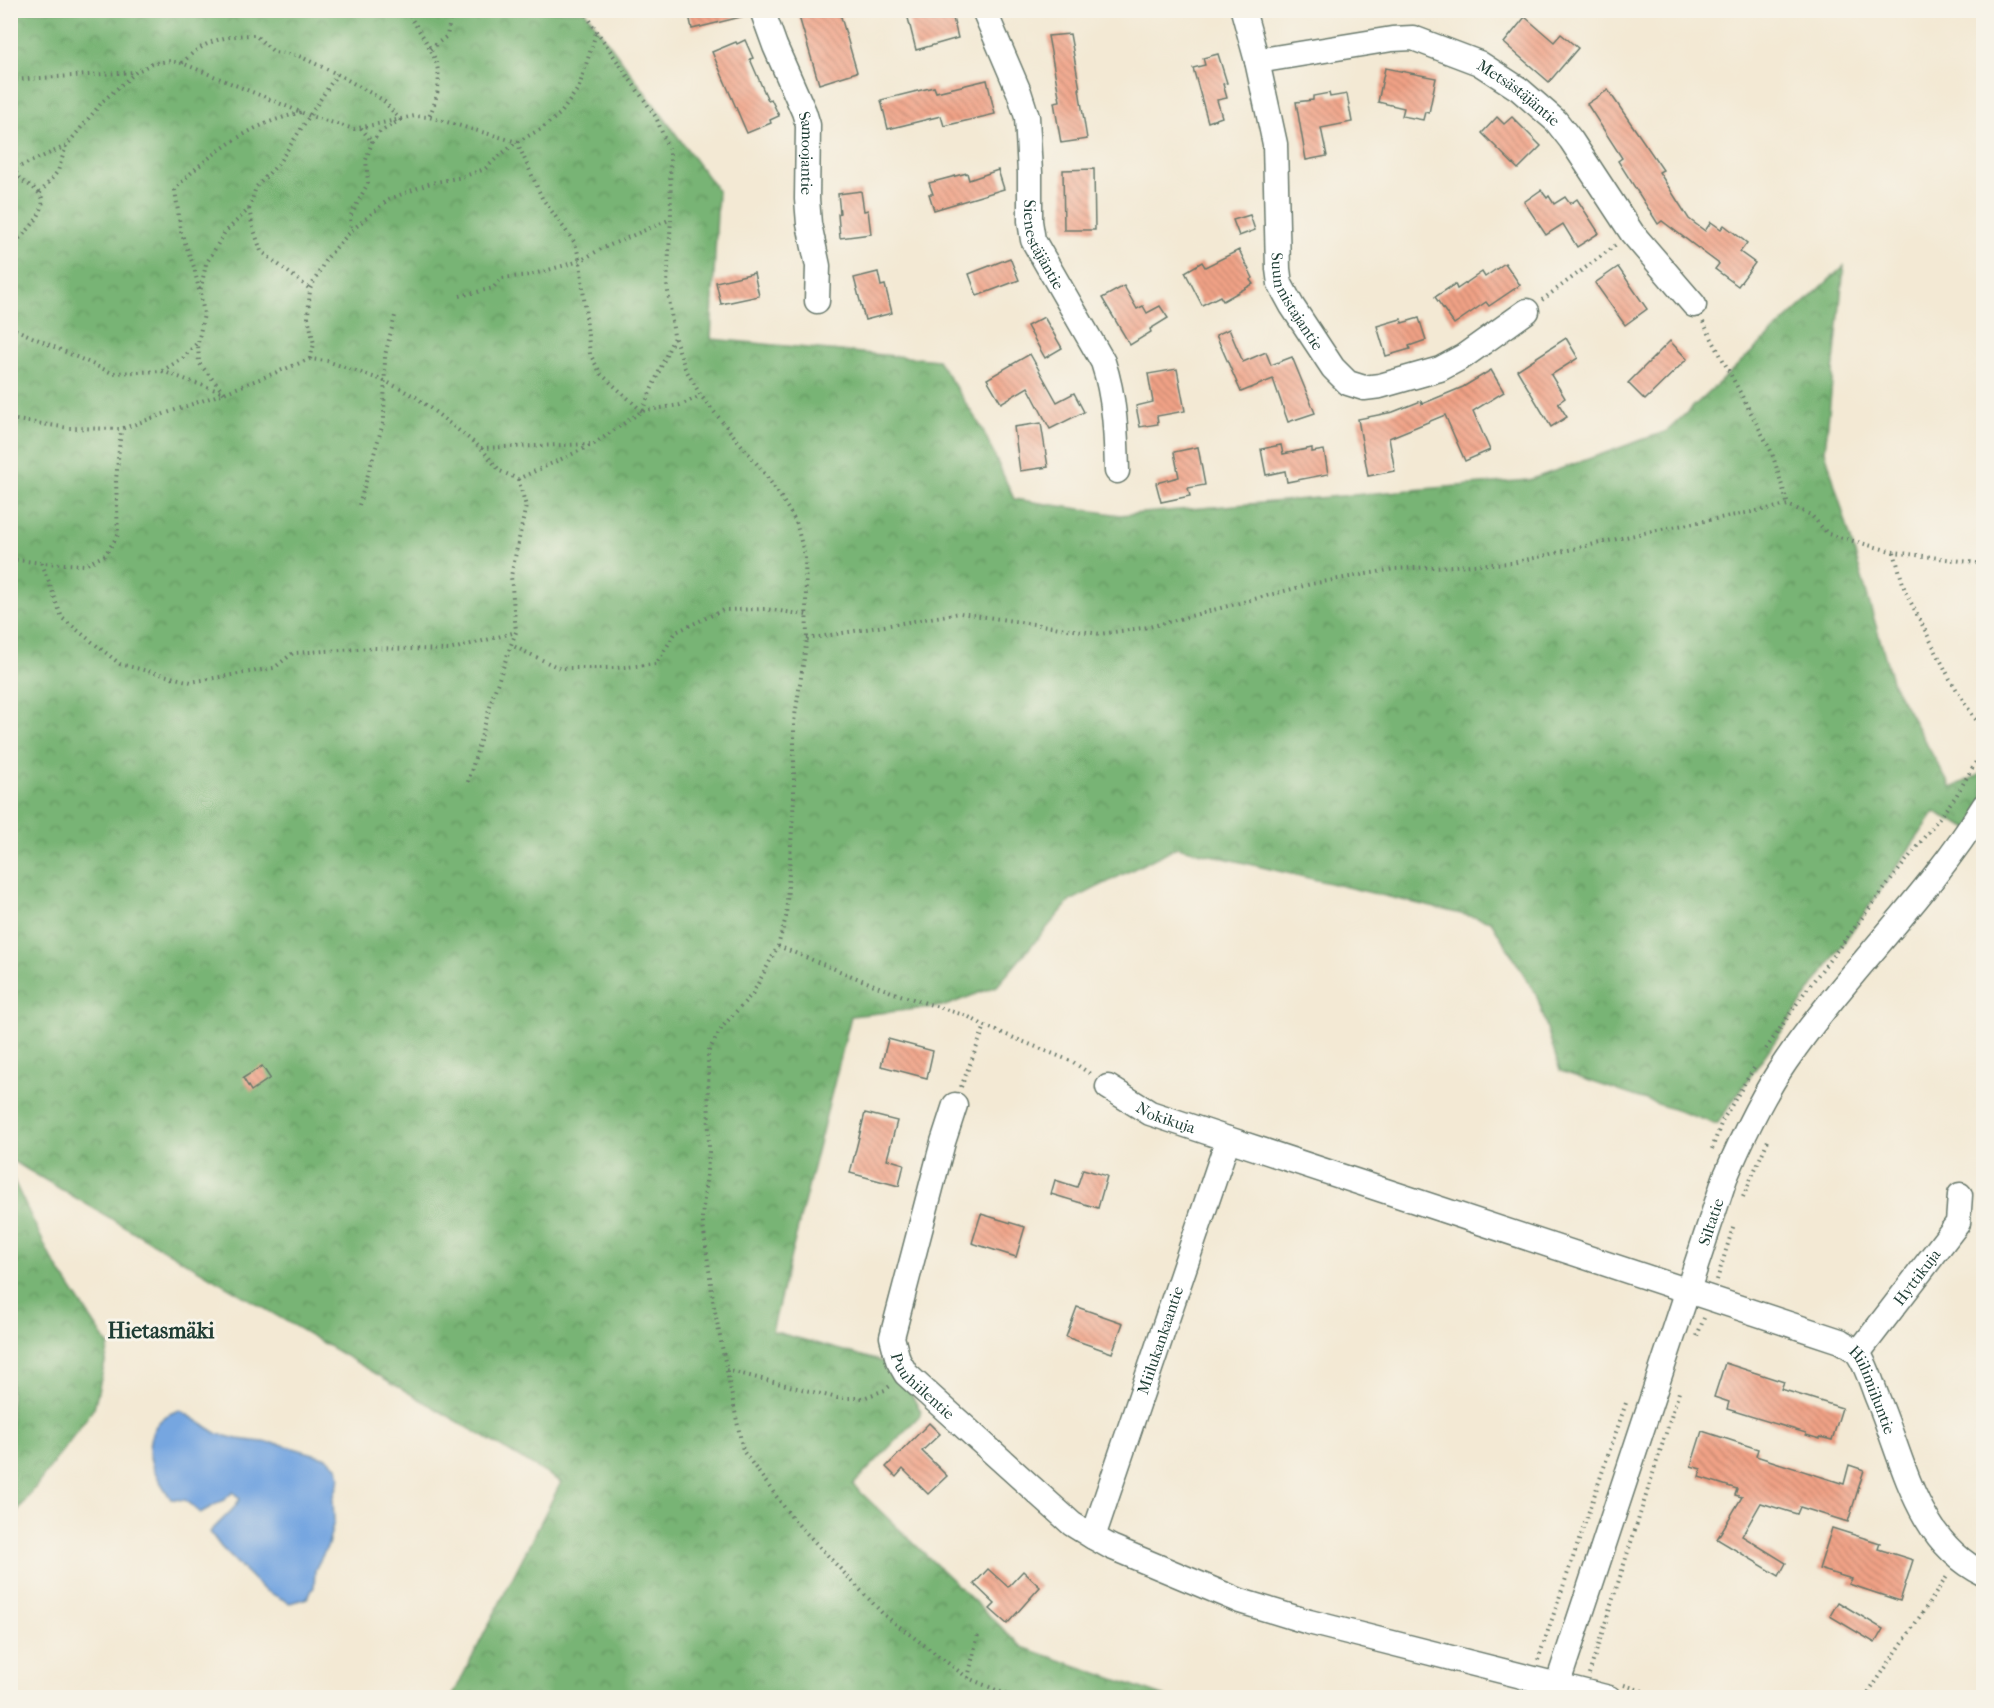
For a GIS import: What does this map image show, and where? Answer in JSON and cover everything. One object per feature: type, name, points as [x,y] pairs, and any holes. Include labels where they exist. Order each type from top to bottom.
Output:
[{"type":"street","name":"Samoojantie","points":[[762,10],[808,125],[807,199],[809,224],[818,266],[818,301]]},
{"type":"street","name":"Sienestäjäntie","points":[[984,10],[1019,92],[1027,117],[1030,221],[1033,240],[1103,362],[1108,378],[1116,423],[1117,471]]},
{"type":"street","name":"Suunnistajantie","points":[[1243,10],[1275,144],[1280,284],[1333,368],[1348,383],[1364,388],[1380,387],[1440,369],[1464,356],[1527,311]]},
{"type":"street","name":"Metsästäjäntie","points":[[1257,61],[1392,39],[1413,38],[1479,63],[1518,89],[1556,121],[1632,233],[1694,305]]},
{"type":"street","name":"Siltatie","points":[[1557,1690],[1732,1160],[1785,1061],[1951,854],[1983,806]]},
{"type":"street","name":"Nokikuja","points":[[1108,1087],[1150,1113],[1228,1139]]},
{"type":"street","name":"Puuhiilentie","points":[[955,1105],[943,1142],[892,1337],[898,1360],[906,1374],[1072,1524],[1093,1537]]},
{"type":"street","points":[[1228,1139],[1689,1290]]},
{"type":"street","name":"Miilukankaantie","points":[[1093,1537],[1228,1139]]},
{"type":"street","name":"Hyttikuja","points":[[1858,1353],[1958,1223],[1959,1195]]},
{"type":"street","name":"Hiilimiiluntie","points":[[1689,1290],[1840,1341],[1858,1353],[1925,1518],[1953,1554],[1983,1574]]},
{"type":"street","points":[[1093,1537],[1240,1601],[1557,1690],[1585,1690],[1609,1698]]},
{"type":"path","points":[[406,10],[430,49],[439,70],[438,97],[429,117]]},
{"type":"path","points":[[430,49],[447,36],[452,10]]},
{"type":"path","points":[[584,10],[656,117],[670,153],[671,219],[667,284],[674,336],[686,368],[701,396],[762,470],[796,522],[805,557],[807,639],[794,722],[794,799],[786,916],[778,946],[753,993],[723,1026],[708,1052],[709,1152],[702,1217],[714,1307],[743,1451],[794,1519],[884,1615],[968,1678],[1015,1698]]},
{"type":"path","points":[[310,359],[314,344],[308,317],[310,289],[326,259],[351,231],[389,199],[431,183],[462,177],[485,169],[517,142],[541,129],[561,113],[579,87],[597,32]]},
{"type":"path","points":[[182,63],[195,49],[204,45],[232,35],[255,35],[274,52],[297,55],[383,100],[400,120]]},
{"type":"path","points":[[40,193],[58,171],[66,146],[103,101],[136,72],[151,64],[168,61],[182,63],[310,116],[354,129],[415,116],[429,117],[517,142]]},
{"type":"path","points":[[10,80],[136,72]]},
{"type":"path","points":[[200,292],[206,264],[225,232],[249,209],[256,187],[278,164],[337,74]]},
{"type":"path","points":[[224,393],[199,363],[198,343],[204,314],[194,267],[182,232],[175,190],[183,179],[234,141],[263,124],[301,112]]},
{"type":"path","points":[[351,231],[350,217],[368,183],[366,160],[372,142],[380,132],[400,120]]},
{"type":"path","points":[[361,128],[372,142]]},
{"type":"path","points":[[517,142],[542,198],[575,243],[580,261],[590,354],[601,374],[642,411]]},
{"type":"path","points":[[10,246],[21,238],[41,212],[43,203],[40,193],[17,178],[13,170],[32,159],[66,146]]},
{"type":"path","points":[[249,209],[261,252],[310,289]]},
{"type":"path","points":[[460,296],[493,288],[502,278],[530,275],[580,261],[601,249],[671,219]]},
{"type":"path","points":[[1527,311],[1632,233]]},
{"type":"path","points":[[1694,305],[1772,453],[1788,505]]},
{"type":"path","points":[[360,505],[384,420],[384,355],[395,316]]},
{"type":"path","points":[[10,327],[112,373],[162,371],[224,393]]},
{"type":"path","points":[[642,411],[674,336]]},
{"type":"path","points":[[162,371],[183,358],[198,343]]},
{"type":"path","points":[[10,419],[69,428],[121,429],[224,393],[310,359],[327,361],[385,381],[416,397],[481,448],[500,471],[518,479],[594,444],[642,411],[680,405],[701,396]]},
{"type":"path","points":[[10,559],[85,566],[105,555],[118,536],[116,480],[121,429]]},
{"type":"path","points":[[481,448],[594,444]]},
{"type":"path","points":[[468,782],[494,693],[516,632],[512,576],[526,506],[518,479]]},
{"type":"path","points":[[807,639],[960,614],[1100,634],[1149,627],[1311,584],[1394,569],[1512,563],[1652,531],[1788,505],[1811,515],[1828,534],[1894,552],[1983,564]]},
{"type":"path","points":[[1894,552],[1905,591],[1950,679],[1983,729]]},
{"type":"path","points":[[42,563],[62,618],[120,664],[190,682],[274,668],[293,653],[373,648],[448,650],[516,632]]},
{"type":"path","points":[[511,645],[559,668],[616,668],[656,664],[676,632],[723,610],[766,609],[807,615]]},
{"type":"path","points":[[778,946],[894,993],[967,1016],[985,1026],[1073,1062],[1108,1087]]},
{"type":"path","points":[[955,1105],[985,1026]]},
{"type":"path","points":[[1742,1199],[1773,1129]]},
{"type":"path","points":[[1695,1341],[1712,1298],[1736,1219]]},
{"type":"path","points":[[726,1370],[837,1398],[863,1398],[885,1390],[906,1374]]},
{"type":"path","points":[[1585,1690],[1681,1385]]},
{"type":"path","points":[[1865,1698],[1952,1569]]},
{"type":"path","points":[[968,1678],[978,1634]]},
{"type":"green space","points":[[11,11],[585,11],[718,191],[711,339],[938,360],[983,430],[1014,499],[1120,515],[1529,480],[1667,431],[1844,266],[1825,451],[1893,684],[1951,788],[1983,773],[1983,836],[1935,812],[1717,1124],[1560,1071],[1537,996],[1491,921],[1177,847],[1070,901],[997,986],[945,1006],[851,1016],[772,1331],[894,1365],[922,1413],[853,1485],[1022,1647],[1166,1697],[452,1697],[561,1482],[11,1160]]},
{"type":"green space","points":[[11,1175],[50,1256],[109,1346],[94,1408],[11,1520]]},
{"type":"water","points":[[180,1410],[218,1434],[237,1439],[280,1444],[327,1458],[338,1467],[340,1478],[333,1499],[334,1521],[328,1545],[315,1570],[314,1587],[307,1598],[290,1603],[264,1590],[221,1547],[210,1532],[240,1499],[233,1492],[224,1500],[200,1513],[185,1500],[171,1499],[154,1469],[149,1447],[150,1438],[158,1424],[171,1413]]},
{"type":"building","points":[[688,10],[745,10],[745,16],[692,29]]},
{"type":"building","points":[[797,10],[839,10],[857,72],[819,84]]},
{"type":"building","points":[[906,10],[951,10],[958,38],[916,50]]},
{"type":"building","points":[[1525,17],[1554,42],[1561,34],[1578,48],[1549,82],[1504,43]]},
{"type":"building","points":[[1070,34],[1087,139],[1061,143],[1054,102],[1060,101],[1048,36]]},
{"type":"building","points":[[745,40],[753,58],[750,59],[763,89],[779,116],[770,120],[771,123],[747,133],[712,52]]},
{"type":"building","points":[[1218,54],[1227,83],[1223,84],[1227,98],[1217,100],[1222,117],[1208,122],[1193,68],[1205,65],[1203,58]]},
{"type":"building","points":[[1385,68],[1436,78],[1429,113],[1425,112],[1423,120],[1402,116],[1404,108],[1378,102]]},
{"type":"building","points":[[987,80],[995,114],[944,126],[941,116],[888,129],[881,100],[934,87],[936,92]]},
{"type":"building","points":[[1608,90],[1663,170],[1659,172],[1689,219],[1705,231],[1711,222],[1721,229],[1724,225],[1747,243],[1740,252],[1755,263],[1738,286],[1715,269],[1719,264],[1662,221],[1658,224],[1618,161],[1622,158],[1587,104]]},
{"type":"building","points":[[1329,93],[1330,97],[1347,94],[1352,122],[1321,128],[1327,156],[1306,160],[1296,102],[1313,100],[1313,96]]},
{"type":"building","points":[[1497,117],[1504,124],[1512,117],[1541,146],[1518,169],[1482,133]]},
{"type":"building","points":[[1094,169],[1095,230],[1064,230],[1063,170]]},
{"type":"building","points":[[998,170],[1004,189],[934,210],[929,194],[933,194],[929,183],[967,173],[969,180]]},
{"type":"building","points":[[1541,190],[1554,204],[1565,197],[1570,204],[1577,199],[1599,233],[1577,247],[1563,224],[1546,235],[1524,202]]},
{"type":"building","points":[[861,191],[864,211],[868,210],[871,234],[840,238],[838,194]]},
{"type":"building","points":[[1250,215],[1255,230],[1239,236],[1233,220]]},
{"type":"building","points":[[1239,250],[1253,278],[1250,280],[1253,284],[1223,301],[1220,296],[1202,305],[1185,272],[1202,262],[1205,267]]},
{"type":"building","points":[[1010,258],[1019,280],[977,296],[969,274]]},
{"type":"building","points":[[1505,263],[1520,285],[1489,306],[1486,302],[1454,324],[1435,297],[1455,284],[1457,289],[1482,272],[1485,277]]},
{"type":"building","points":[[1618,267],[1647,309],[1625,325],[1595,283]]},
{"type":"building","points":[[878,272],[881,286],[885,285],[892,313],[865,320],[854,278]]},
{"type":"building","points":[[754,273],[759,296],[721,304],[716,282]]},
{"type":"building","points":[[1124,286],[1137,309],[1143,306],[1147,313],[1160,306],[1168,318],[1130,345],[1102,298]]},
{"type":"building","points":[[1044,317],[1062,348],[1045,358],[1027,326]]},
{"type":"building","points":[[1419,318],[1426,340],[1409,346],[1410,349],[1386,356],[1377,326],[1401,319],[1402,323]]},
{"type":"building","points":[[1229,329],[1243,362],[1266,352],[1271,365],[1292,357],[1315,413],[1288,422],[1273,379],[1241,392],[1216,335]]},
{"type":"building","points":[[1566,338],[1578,358],[1551,375],[1565,398],[1558,403],[1567,417],[1551,427],[1517,370]]},
{"type":"building","points":[[1670,341],[1687,359],[1645,400],[1628,383]]},
{"type":"building","points":[[1030,354],[1057,402],[1074,393],[1084,412],[1050,429],[1028,387],[1001,403],[987,379]]},
{"type":"building","points":[[1177,369],[1185,411],[1157,416],[1158,424],[1140,427],[1136,406],[1153,402],[1148,374]]},
{"type":"building","points":[[1491,370],[1504,392],[1473,411],[1490,450],[1465,461],[1445,415],[1389,438],[1395,471],[1368,476],[1358,419],[1393,412],[1421,401],[1422,404],[1463,387]]},
{"type":"building","points":[[1041,423],[1048,467],[1020,471],[1014,427]]},
{"type":"building","points":[[1281,445],[1283,454],[1312,448],[1312,452],[1324,450],[1328,474],[1287,482],[1285,471],[1266,475],[1261,449]]},
{"type":"building","points":[[1198,447],[1205,485],[1188,488],[1190,496],[1161,502],[1156,483],[1179,477],[1174,452]]},
{"type":"building","points":[[888,1039],[933,1051],[927,1078],[881,1066]]},
{"type":"building","points":[[262,1066],[270,1078],[251,1091],[243,1078]]},
{"type":"building","points":[[865,1113],[897,1121],[887,1159],[904,1164],[899,1186],[850,1173]]},
{"type":"building","points":[[1083,1169],[1107,1176],[1098,1208],[1051,1194],[1055,1180],[1077,1187]]},
{"type":"building","points":[[981,1214],[1025,1227],[1016,1257],[972,1243]]},
{"type":"building","points":[[1077,1307],[1123,1323],[1112,1353],[1066,1337]]},
{"type":"building","points":[[1725,1363],[1784,1382],[1781,1389],[1842,1408],[1832,1440],[1806,1435],[1806,1433],[1727,1409],[1729,1402],[1714,1397]]},
{"type":"building","points":[[929,1423],[940,1434],[922,1451],[947,1476],[928,1494],[903,1469],[896,1477],[886,1467]]},
{"type":"building","points":[[1702,1431],[1758,1449],[1756,1456],[1844,1484],[1849,1465],[1864,1470],[1848,1522],[1800,1507],[1797,1514],[1761,1503],[1742,1536],[1786,1563],[1779,1576],[1717,1539],[1742,1497],[1735,1495],[1737,1489],[1699,1477],[1701,1469],[1691,1466]]},
{"type":"building","points":[[1832,1528],[1880,1543],[1878,1549],[1913,1560],[1900,1601],[1849,1584],[1852,1579],[1819,1569]]},
{"type":"building","points":[[988,1569],[1008,1587],[1023,1571],[1040,1587],[1007,1624],[990,1609],[995,1604],[974,1584]]},
{"type":"building","points":[[1838,1602],[1883,1629],[1875,1643],[1830,1616]]},
{"type":"district","name":"Hietasmäki","points":[[161,1331]]}]
